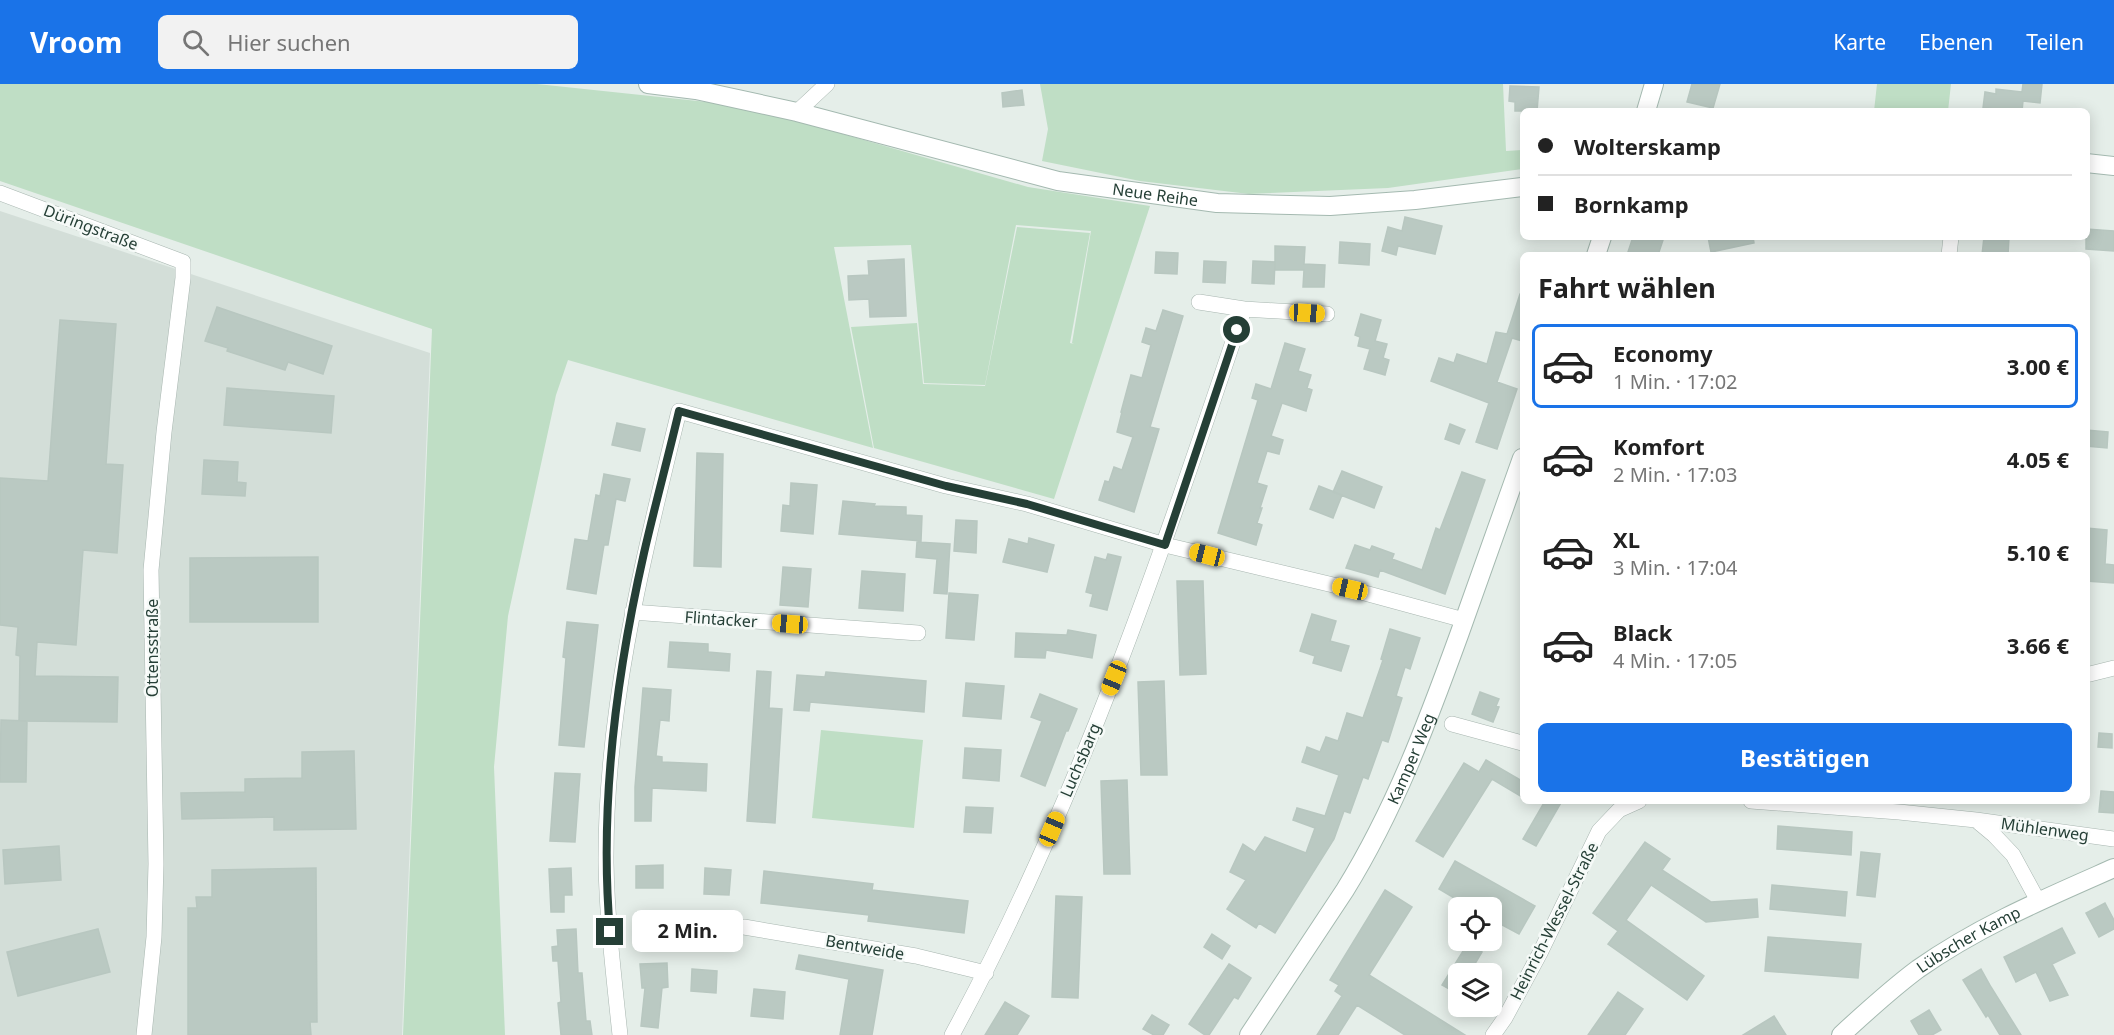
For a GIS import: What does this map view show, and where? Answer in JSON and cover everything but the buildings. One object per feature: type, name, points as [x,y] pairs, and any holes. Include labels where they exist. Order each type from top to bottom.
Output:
[{"type":"street","name":"Neue Reihe","points":[[648,84],[696,90],[796,112],[1058,182],[1216,203],[1330,206],[1415,200],[1520,186]]},
{"type":"street","points":[[796,112],[827,84]]},
{"type":"street","points":[[1647,108],[1654,84]]},
{"type":"street","points":[[2090,163],[2114,166]]},
{"type":"street","name":"Düringstraße","points":[[0,193],[183,262]]},
{"type":"street","name":"Ottensstraße","points":[[144,1035],[154,937],[156,864],[151,570],[183,262]]},
{"type":"street","points":[[1199,302],[1244,309],[1327,314]]},
{"type":"street","name":"Luchsbarg","points":[[952,1035],[986,973],[1042,851],[1114,678],[1165,545],[1244,309]]},
{"type":"street","points":[[620,1035],[608,909],[606,861],[611,754],[632,612],[679,411],[946,486],[1027,504],[1165,545],[1350,589],[1464,620]]},
{"type":"street","name":"Kamper Weg","points":[[1249,1035],[1346,890],[1398,793],[1430,718],[1520,464]]},
{"type":"street","name":"Flintacker","points":[[632,612],[918,633]]},
{"type":"street","points":[[2090,674],[2114,668]]},
{"type":"street","points":[[1452,724],[1520,742]]},
{"type":"street","name":"Heinrich-Wessel-Straße","points":[[1493,1035],[1505,1018],[1540,953],[1599,831],[1619,810],[1632,804]]},
{"type":"street","name":"Mühlenweg","points":[[1826,804],[1900,807],[2114,839]]},
{"type":"street","name":"Mühlenweg","points":[[1976,820],[1994,834],[2013,855],[2038,901]]},
{"type":"street","name":"Lübscher Kamp","points":[[1841,1035],[1918,970],[1986,927],[2038,901],[2114,868]]},
{"type":"street","name":"Bentweide","points":[[744,927],[916,956],[986,973]]},
{"type":"shaded area","points":[[0,211],[430,353],[402,1035],[0,1035]]},
{"type":"green space","points":[[0,84],[537,84],[745,106],[1028,187],[1150,206],[1054,499],[874,448],[851,327],[917,323],[923,384],[985,386],[1017,227],[1090,233],[1070,343],[1074,344],[1072,343],[1091,231],[1016,225],[985,385],[924,383],[911,245],[834,247],[873,448],[568,360],[556,395],[508,616],[494,767],[505,1035],[403,1035],[432,329],[0,181]]},
{"type":"green space","points":[[1040,84],[1503,84],[1506,151],[1520,150],[1520,169],[1388,188],[1249,194],[1140,181],[1042,161],[1048,129]]},
{"type":"green space","points":[[1877,84],[1951,84],[1948,108],[1874,108]]},
{"type":"green space","points":[[821,730],[923,740],[914,828],[812,818]]},
{"type":"route","points":[[610,932],[606,861],[611,754],[616,712],[644,553],[679,411],[946,486],[1027,504],[1165,545],[1237,330]]}]
